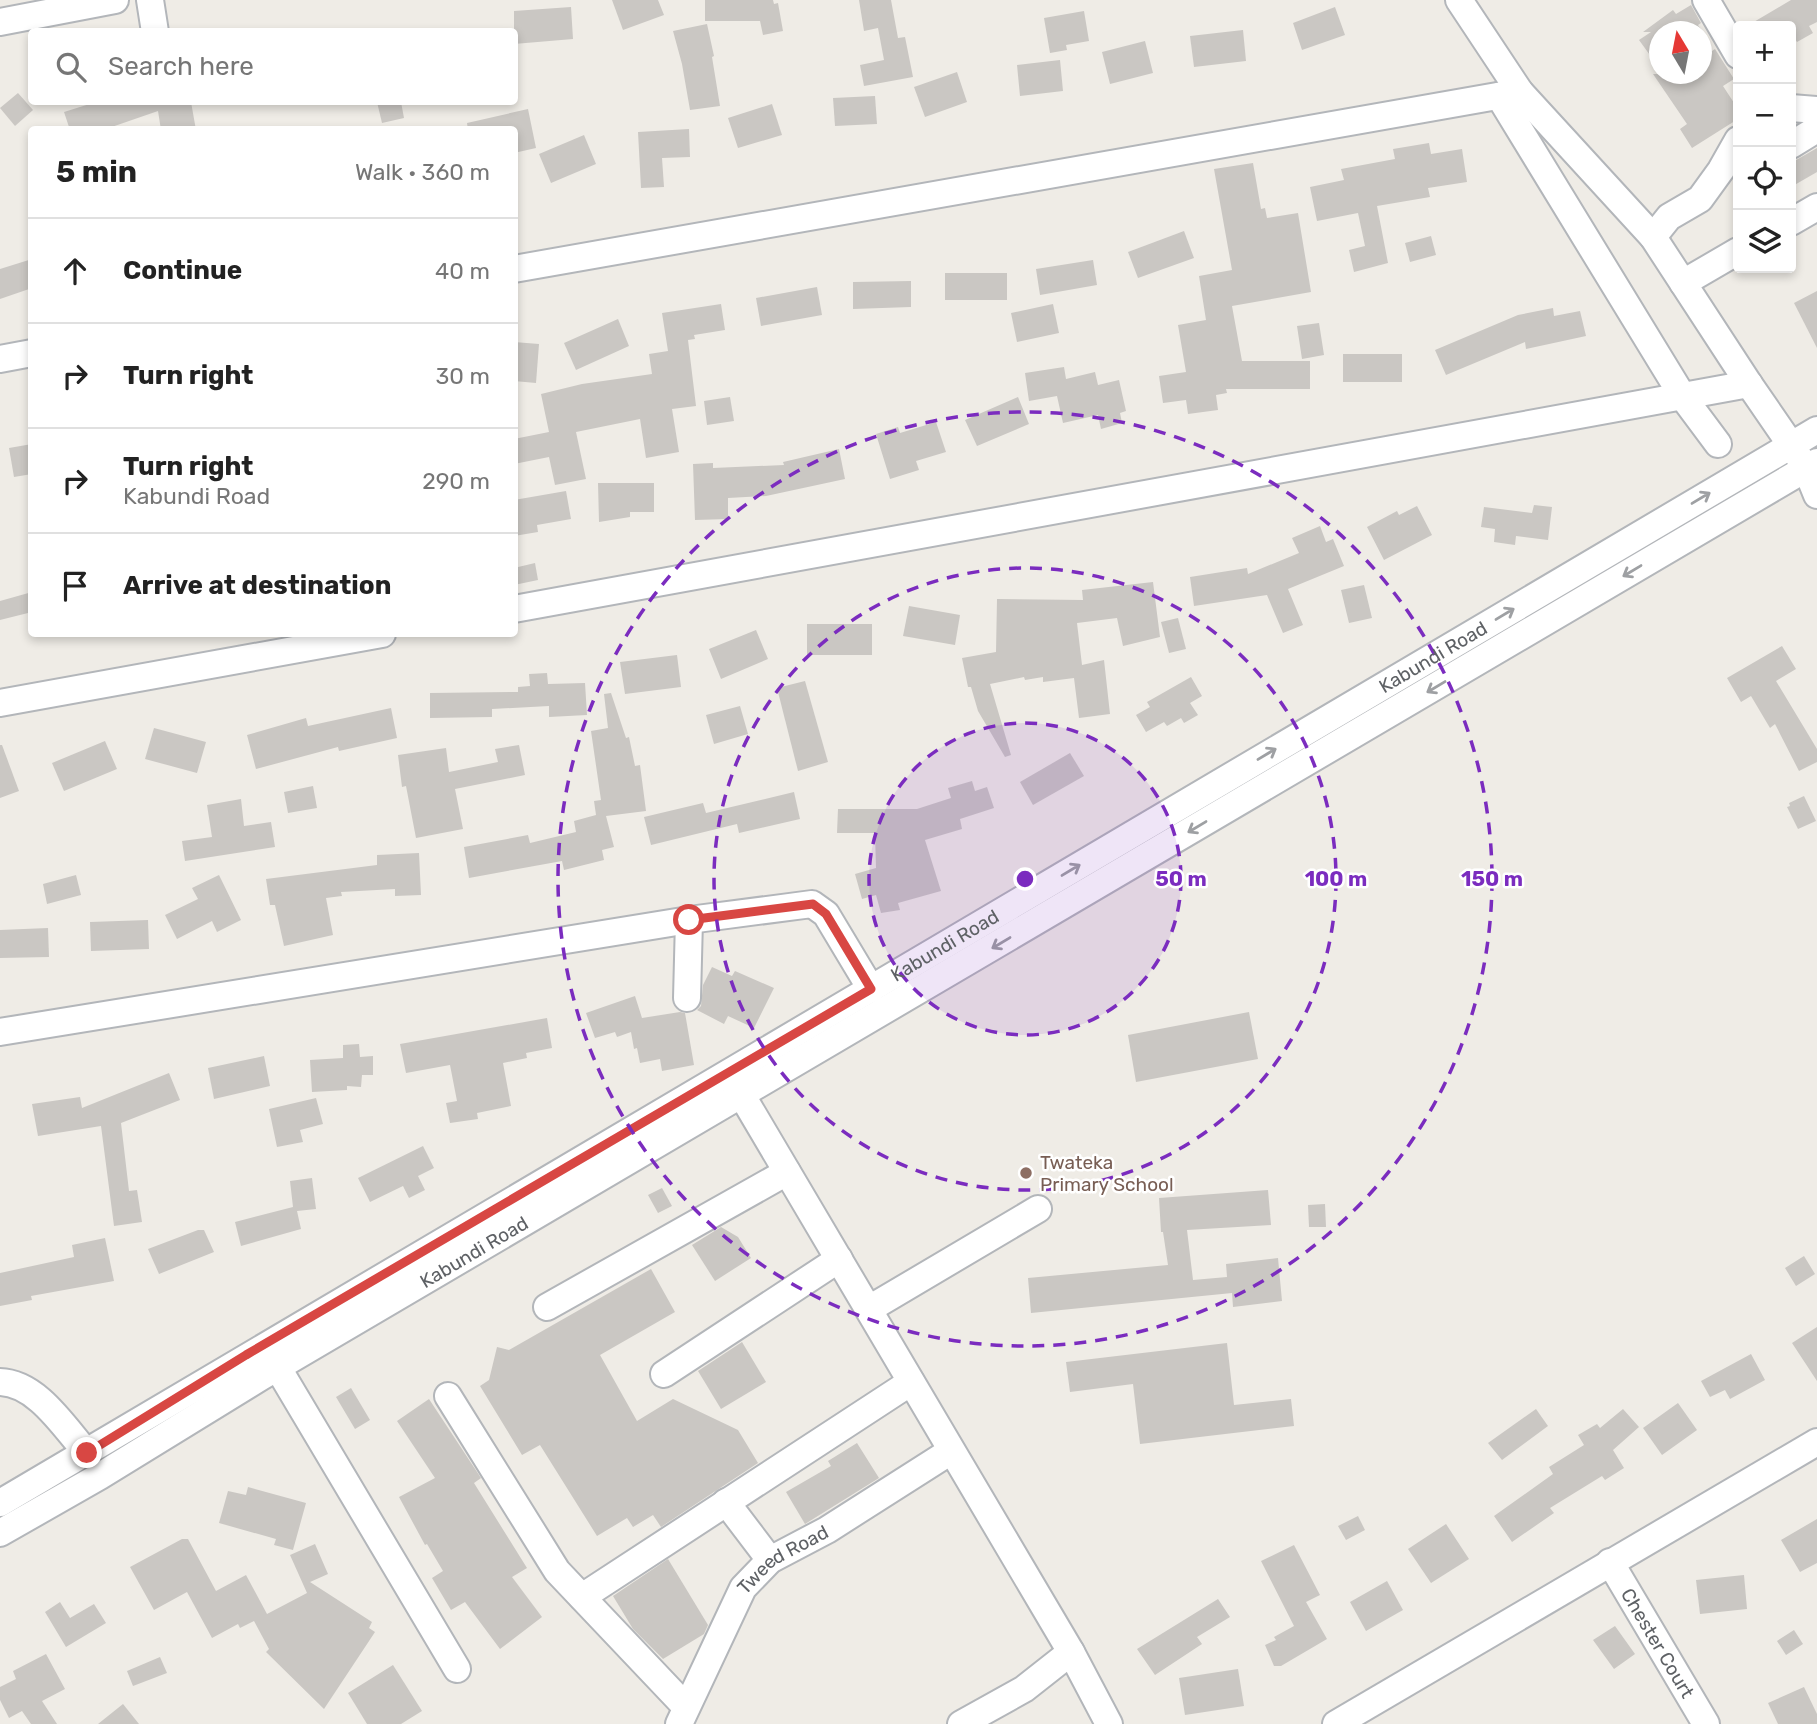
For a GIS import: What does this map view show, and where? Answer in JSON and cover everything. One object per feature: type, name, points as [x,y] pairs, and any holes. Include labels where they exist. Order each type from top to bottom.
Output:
[{"type":"street","points":[[0,22],[115,0]]},
{"type":"street","points":[[149,0],[154,28]]},
{"type":"street","points":[[1459,0],[1683,397],[1718,444]]},
{"type":"street","points":[[1706,0],[1733,46]]},
{"type":"street","points":[[1510,94],[1653,237],[1791,445],[1812,465],[1817,495]]},
{"type":"street","points":[[518,268],[1510,94]]},
{"type":"street","points":[[1796,108],[1817,110]]},
{"type":"street","points":[[1796,142],[1817,129]]},
{"type":"street","points":[[1700,199],[1734,147]]},
{"type":"street","points":[[1653,237],[1669,217],[1733,179]]},
{"type":"street","points":[[1796,219],[1817,207]]},
{"type":"street","points":[[1683,283],[1733,254]]},
{"type":"street","points":[[0,359],[28,354]]},
{"type":"street","points":[[518,608],[1749,384]]},
{"type":"street","name":"Kabundi Road","points":[[0,1503],[1817,430]]},
{"type":"street","name":"Kabundi Road","points":[[0,1533],[1812,465]]},
{"type":"street","points":[[0,703],[365,637]]},
{"type":"street","points":[[1126,838],[1140,861]]},
{"type":"street","points":[[0,1032],[689,920],[813,904],[826,914],[871,989]]},
{"type":"street","points":[[687,998],[689,920]]},
{"type":"street","points":[[729,1073],[1072,1652],[1109,1724]]},
{"type":"street","points":[[547,1307],[787,1172]]},
{"type":"street","points":[[869,1309],[1038,1209]]},
{"type":"street","points":[[664,1374],[839,1259]]},
{"type":"street","points":[[264,1346],[457,1670]]},
{"type":"street","points":[[0,1382],[12,1382],[38,1398],[87,1453]]},
{"type":"street","points":[[582,1597],[911,1382]]},
{"type":"street","points":[[448,1396],[558,1571],[682,1716]]},
{"type":"street","points":[[1336,1724],[1817,1442]]},
{"type":"street","name":"Tweed Road","points":[[682,1716],[743,1588],[770,1560],[827,1530],[951,1451]]},
{"type":"street","points":[[726,1502],[770,1560]]},
{"type":"street","name":"Chester Court","points":[[1610,1562],[1706,1724]]},
{"type":"street","points":[[961,1724],[1024,1689],[1072,1652]]},
{"type":"building","points":[[612,0],[658,0],[664,15],[623,30]]},
{"type":"building","points":[[705,0],[773,0],[774,4],[778,3],[783,31],[763,35],[760,21],[705,21]]},
{"type":"building","points":[[859,0],[891,0],[898,38],[905,37],[913,77],[864,86],[860,65],[884,60],[878,28],[864,31]]},
{"type":"building","points":[[1791,0],[1817,0],[1817,22],[1809,26],[1813,33],[1797,42],[1796,21],[1755,21]]},
{"type":"building","points":[[1691,5],[1700,21],[1658,21],[1673,10],[1676,14]]},
{"type":"building","points":[[571,7],[573,39],[518,44],[514,11]]},
{"type":"building","points":[[1335,7],[1345,35],[1302,50],[1293,23]]},
{"type":"building","points":[[1084,11],[1089,41],[1066,45],[1067,50],[1050,53],[1044,18]]},
{"type":"building","points":[[707,24],[720,106],[690,110],[673,31]]},
{"type":"building","points":[[1243,30],[1246,61],[1194,67],[1190,36]]},
{"type":"building","points":[[1649,33],[1649,54],[1639,40]]},
{"type":"building","points":[[1145,41],[1153,73],[1110,84],[1102,52]]},
{"type":"building","points":[[1715,49],[1733,77],[1723,86],[1733,101],[1733,122],[1692,148],[1680,129],[1687,124],[1660,84],[1712,84],[1712,51]]},
{"type":"building","points":[[1060,60],[1063,91],[1020,96],[1017,65]]},
{"type":"building","points":[[957,72],[967,102],[925,117],[914,87]]},
{"type":"building","points":[[18,93],[33,110],[15,126],[0,108]]},
{"type":"building","points":[[875,96],[877,124],[835,126],[833,98]]},
{"type":"building","points":[[772,104],[782,135],[738,148],[728,118]]},
{"type":"building","points":[[86,105],[192,105],[195,126],[160,126],[158,111],[115,126],[69,126],[64,112]]},
{"type":"building","points":[[378,105],[402,105],[404,118],[382,123]]},
{"type":"building","points":[[528,109],[536,148],[518,152],[518,126],[467,126],[467,123]]},
{"type":"building","points":[[689,129],[690,157],[662,158],[664,187],[641,188],[638,132]]},
{"type":"building","points":[[584,135],[596,164],[551,183],[539,154]]},
{"type":"building","points":[[1429,143],[1431,154],[1462,149],[1467,182],[1428,188],[1430,197],[1377,206],[1388,263],[1354,272],[1349,250],[1365,246],[1358,213],[1317,221],[1310,187],[1344,180],[1341,169],[1395,159],[1393,149]]},
{"type":"building","points":[[1817,148],[1817,172],[1796,184],[1796,160]]},
{"type":"building","points":[[1253,163],[1261,209],[1265,208],[1267,218],[1298,213],[1311,292],[1232,306],[1242,361],[1310,361],[1310,389],[1226,389],[1227,393],[1216,395],[1218,410],[1188,414],[1186,400],[1163,403],[1159,376],[1186,372],[1178,325],[1206,320],[1199,276],[1232,270],[1214,169]]},
{"type":"building","points":[[1184,231],[1194,258],[1138,278],[1128,252]]},
{"type":"building","points":[[1431,236],[1436,255],[1410,262],[1405,243]]},
{"type":"building","points":[[28,260],[28,289],[0,299],[0,269]]},
{"type":"building","points":[[1093,260],[1097,285],[1040,295],[1036,269]]},
{"type":"building","points":[[945,273],[1007,273],[1007,300],[945,300]]},
{"type":"building","points":[[911,281],[911,307],[853,309],[853,282]]},
{"type":"building","points":[[817,287],[822,315],[761,326],[756,298]]},
{"type":"building","points":[[1817,291],[1817,348],[1794,303]]},
{"type":"building","points":[[721,304],[725,330],[694,335],[695,339],[688,340],[696,406],[672,409],[679,452],[646,458],[640,419],[576,432],[586,479],[555,485],[549,457],[518,463],[518,438],[549,432],[541,394],[582,384],[652,374],[649,354],[668,351],[662,313]]},
{"type":"building","points":[[1053,304],[1059,333],[1017,342],[1011,313]]},
{"type":"building","points":[[1553,308],[1554,316],[1580,311],[1586,336],[1526,349],[1525,342],[1446,375],[1435,350],[1518,315]]},
{"type":"building","points":[[618,319],[629,346],[576,370],[564,343]]},
{"type":"building","points":[[1319,323],[1324,355],[1302,359],[1297,326]]},
{"type":"building","points":[[518,342],[539,344],[536,383],[518,381]]},
{"type":"building","points":[[1343,354],[1402,354],[1402,382],[1343,382]]},
{"type":"building","points":[[1064,367],[1066,379],[1095,372],[1098,385],[1119,380],[1126,411],[1120,413],[1122,423],[1101,429],[1098,415],[1063,423],[1057,396],[1029,401],[1025,373]]},
{"type":"building","points":[[730,397],[734,421],[707,425],[704,401]]},
{"type":"building","points":[[1018,397],[1029,424],[977,446],[965,420]]},
{"type":"building","points":[[936,422],[946,452],[916,461],[919,470],[890,479],[876,434],[898,427],[900,433]]},
{"type":"building","points":[[28,445],[28,475],[14,477],[9,448]]},
{"type":"building","points":[[839,449],[845,479],[766,496],[728,498],[728,519],[695,520],[693,464],[713,463],[713,468],[784,465],[783,462]]},
{"type":"building","points":[[598,483],[654,483],[654,512],[630,512],[630,517],[599,522]]},
{"type":"building","points":[[566,491],[571,519],[537,525],[538,532],[518,535],[518,499]]},
{"type":"building","points":[[1534,505],[1552,507],[1548,540],[1516,536],[1515,545],[1494,542],[1495,529],[1481,527],[1484,507],[1532,513]]},
{"type":"building","points":[[1417,506],[1432,535],[1384,560],[1367,527],[1397,511],[1399,515]]},
{"type":"building","points":[[1320,526],[1326,542],[1333,539],[1344,566],[1288,589],[1303,625],[1283,633],[1267,595],[1194,606],[1190,577],[1247,568],[1248,574],[1299,553],[1292,538]]},
{"type":"building","points":[[535,563],[538,580],[518,584],[518,567]]},
{"type":"building","points":[[1153,582],[1160,637],[1123,646],[1117,618],[1077,623],[1082,665],[1104,660],[1110,714],[1079,718],[1074,678],[1043,682],[1043,677],[1025,680],[1024,677],[990,684],[1011,755],[1005,757],[978,711],[971,687],[968,687],[962,658],[996,652],[997,599],[1083,600],[1082,590]]},
{"type":"building","points":[[1364,585],[1372,618],[1349,623],[1341,590]]},
{"type":"building","points":[[28,593],[28,613],[0,620],[0,601]]},
{"type":"building","points":[[909,606],[960,615],[955,645],[903,636]]},
{"type":"building","points":[[1178,618],[1186,649],[1169,653],[1161,622]]},
{"type":"building","points":[[807,624],[872,624],[872,655],[807,655]]},
{"type":"building","points":[[756,630],[768,659],[721,679],[709,649]]},
{"type":"building","points":[[1782,646],[1796,669],[1776,681],[1817,749],[1817,762],[1799,771],[1775,724],[1770,728],[1751,696],[1741,702],[1727,678]]},
{"type":"building","points":[[677,655],[681,687],[625,694],[620,662]]},
{"type":"building","points":[[547,673],[548,684],[585,683],[587,715],[549,717],[549,706],[492,709],[492,717],[430,718],[430,693],[518,692],[518,687],[530,686],[529,674]]},
{"type":"building","points":[[1191,677],[1202,696],[1190,703],[1198,715],[1184,723],[1181,718],[1167,726],[1164,722],[1146,732],[1136,715],[1150,707],[1147,702]]},
{"type":"building","points":[[805,681],[828,762],[798,771],[777,688]]},
{"type":"building","points":[[611,693],[626,738],[629,737],[635,766],[640,765],[646,811],[606,816],[614,847],[602,850],[604,860],[564,870],[562,861],[469,878],[464,847],[528,835],[530,843],[576,832],[574,821],[596,815],[594,801],[601,800],[591,731],[608,728],[604,694]]},
{"type":"building","points":[[740,706],[748,734],[714,744],[706,715]]},
{"type":"building","points":[[391,708],[397,738],[339,751],[338,747],[256,769],[247,735],[306,718],[308,726]]},
{"type":"building","points":[[154,728],[206,742],[197,773],[145,759]]},
{"type":"building","points":[[105,741],[117,769],[64,791],[52,763]]},
{"type":"building","points":[[0,745],[19,791],[0,798]]},
{"type":"building","points":[[519,745],[525,775],[455,789],[463,829],[416,838],[406,786],[402,787],[398,755],[446,748],[449,772],[498,762],[495,749]]},
{"type":"building","points":[[1070,753],[1084,776],[1033,805],[1020,782]]},
{"type":"building","points":[[972,781],[975,791],[987,787],[994,808],[960,819],[962,829],[925,840],[941,891],[898,903],[900,910],[881,913],[876,895],[862,899],[855,874],[876,868],[875,833],[837,833],[838,809],[917,809],[951,798],[948,788]]},
{"type":"building","points":[[313,786],[317,808],[288,813],[284,792]]},
{"type":"building","points":[[794,792],[800,819],[739,833],[737,824],[651,845],[644,817],[703,803],[706,813]]},
{"type":"building","points":[[1804,796],[1816,821],[1798,829],[1787,807],[1790,806],[1789,803]]},
{"type":"building","points":[[241,799],[244,826],[271,822],[275,847],[185,861],[182,841],[212,837],[207,805]]},
{"type":"building","points":[[419,853],[421,895],[395,896],[395,889],[341,892],[342,896],[326,898],[333,935],[284,946],[275,905],[270,905],[266,879],[377,865],[377,855]]},
{"type":"building","points":[[76,875],[81,895],[47,904],[43,884]]},
{"type":"building","points":[[219,875],[241,920],[217,932],[212,921],[177,939],[165,915],[198,899],[192,888]]},
{"type":"building","points":[[148,920],[149,949],[91,951],[90,922]]},
{"type":"building","points":[[48,928],[49,957],[0,958],[0,930]]},
{"type":"building","points":[[712,967],[732,976],[735,971],[774,988],[754,1028],[728,1016],[724,1024],[697,1010],[701,1006],[703,985]]},
{"type":"building","points":[[635,996],[642,1018],[685,1013],[694,1065],[662,1071],[660,1059],[640,1063],[631,1032],[617,1037],[615,1032],[595,1038],[586,1013]]},
{"type":"building","points":[[1249,1012],[1258,1059],[1136,1082],[1128,1035]]},
{"type":"building","points":[[547,1018],[552,1048],[526,1053],[527,1058],[503,1063],[511,1106],[477,1113],[478,1119],[450,1123],[446,1103],[457,1101],[450,1065],[406,1073],[400,1044]]},
{"type":"building","points":[[359,1044],[360,1057],[373,1056],[373,1075],[362,1075],[361,1087],[347,1086],[347,1090],[312,1092],[310,1060],[343,1058],[343,1045]]},
{"type":"building","points":[[264,1056],[270,1086],[214,1099],[208,1068]]},
{"type":"building","points":[[169,1073],[180,1100],[121,1123],[129,1191],[137,1190],[142,1222],[114,1226],[101,1126],[38,1136],[32,1104],[80,1097],[82,1108]]},
{"type":"building","points":[[316,1098],[323,1124],[300,1130],[303,1142],[277,1147],[269,1109]]},
{"type":"building","points":[[423,1146],[434,1168],[418,1176],[425,1190],[409,1198],[403,1186],[370,1202],[358,1178]]},
{"type":"building","points":[[312,1178],[316,1209],[297,1211],[301,1229],[241,1246],[235,1222],[293,1207],[290,1181]]},
{"type":"building","points":[[662,1188],[672,1206],[658,1213],[648,1195]]},
{"type":"building","points":[[1268,1190],[1271,1225],[1187,1230],[1193,1280],[1227,1277],[1226,1264],[1278,1258],[1282,1301],[1233,1307],[1232,1293],[1031,1313],[1028,1278],[1168,1265],[1161,1232],[1159,1198]]},
{"type":"building","points":[[1325,1204],[1326,1227],[1309,1227],[1308,1205]]},
{"type":"building","points":[[721,1227],[738,1237],[751,1258],[715,1281],[692,1245]]},
{"type":"building","points":[[204,1230],[214,1252],[159,1274],[148,1249]]},
{"type":"building","points":[[105,1238],[114,1281],[31,1296],[32,1300],[0,1306],[0,1273],[74,1257],[72,1245]]},
{"type":"building","points":[[1804,1256],[1815,1274],[1796,1286],[1785,1268]]},
{"type":"building","points":[[651,1269],[675,1312],[600,1355],[637,1421],[673,1399],[738,1430],[758,1463],[661,1527],[653,1515],[633,1527],[627,1518],[597,1536],[540,1445],[522,1455],[480,1386],[489,1380],[497,1347],[509,1350]]},
{"type":"building","points":[[1817,1327],[1817,1381],[1792,1343]]},
{"type":"building","points":[[742,1342],[766,1382],[721,1409],[698,1371]]},
{"type":"building","points":[[1227,1343],[1234,1405],[1291,1399],[1294,1426],[1140,1444],[1133,1384],[1070,1392],[1066,1362]]},
{"type":"building","points":[[1751,1354],[1765,1380],[1730,1399],[1725,1390],[1710,1397],[1701,1381]]},
{"type":"building","points":[[351,1388],[370,1420],[355,1429],[336,1397]]},
{"type":"building","points":[[429,1399],[481,1478],[474,1483],[527,1568],[512,1577],[542,1617],[500,1649],[465,1602],[451,1610],[432,1578],[443,1571],[427,1544],[425,1545],[399,1497],[435,1478],[397,1421]]},
{"type":"building","points":[[1678,1403],[1697,1430],[1662,1455],[1643,1428]]},
{"type":"building","points":[[1536,1409],[1548,1426],[1502,1460],[1488,1443]]},
{"type":"building","points":[[1623,1409],[1639,1427],[1613,1450],[1624,1468],[1605,1480],[1602,1476],[1550,1508],[1554,1513],[1512,1542],[1494,1516],[1553,1474],[1549,1467],[1584,1445],[1578,1435],[1597,1424],[1600,1428]]},
{"type":"building","points":[[857,1443],[879,1478],[805,1524],[786,1492],[831,1466],[828,1461]]},
{"type":"building","points":[[248,1487],[306,1503],[293,1550],[274,1545],[276,1539],[219,1523],[228,1491],[246,1495]]},
{"type":"building","points":[[1358,1516],[1365,1530],[1346,1540],[1338,1526]]},
{"type":"building","points":[[1817,1519],[1817,1563],[1800,1572],[1781,1540]]},
{"type":"building","points":[[1446,1524],[1469,1559],[1431,1583],[1408,1549]]},
{"type":"building","points":[[182,1539],[188,1539],[216,1591],[246,1575],[267,1614],[307,1593],[290,1555],[315,1544],[328,1574],[310,1582],[372,1622],[369,1628],[375,1632],[324,1709],[266,1652],[269,1649],[254,1621],[240,1628],[238,1624],[212,1638],[187,1592],[154,1610],[130,1567]]},
{"type":"building","points":[[1294,1545],[1320,1595],[1306,1602],[1327,1639],[1281,1666],[1274,1666],[1265,1645],[1294,1626],[1261,1561]]},
{"type":"building","points":[[668,1559],[708,1625],[704,1634],[663,1659],[633,1629],[613,1596]]},
{"type":"building","points":[[1744,1575],[1747,1609],[1700,1614],[1696,1580]]},
{"type":"building","points":[[1387,1581],[1403,1610],[1366,1631],[1350,1602]]},
{"type":"building","points":[[1218,1599],[1230,1617],[1197,1637],[1202,1644],[1155,1675],[1137,1649]]},
{"type":"building","points":[[60,1602],[70,1618],[94,1604],[106,1623],[66,1647],[45,1612]]},
{"type":"building","points":[[1615,1626],[1635,1654],[1614,1669],[1593,1640]]},
{"type":"building","points":[[1794,1630],[1803,1644],[1786,1655],[1777,1641]]},
{"type":"building","points":[[46,1654],[65,1689],[42,1701],[57,1724],[31,1724],[22,1711],[9,1718],[0,1700],[0,1687],[16,1679],[13,1671]]},
{"type":"building","points":[[160,1657],[167,1673],[133,1686],[127,1671]]},
{"type":"building","points":[[393,1665],[422,1711],[401,1724],[367,1724],[348,1693]]},
{"type":"building","points":[[1238,1669],[1244,1706],[1185,1715],[1179,1678]]},
{"type":"building","points":[[1804,1687],[1817,1714],[1817,1724],[1778,1724],[1768,1703]]},
{"type":"building","points":[[123,1704],[139,1724],[98,1724]]},
{"type":"place","name":"Twateka Primary School","points":[[1026,1173]]},
{"type":"route","points":[[87,1453],[246,1355],[871,989],[826,914],[813,904],[689,920]]}]
